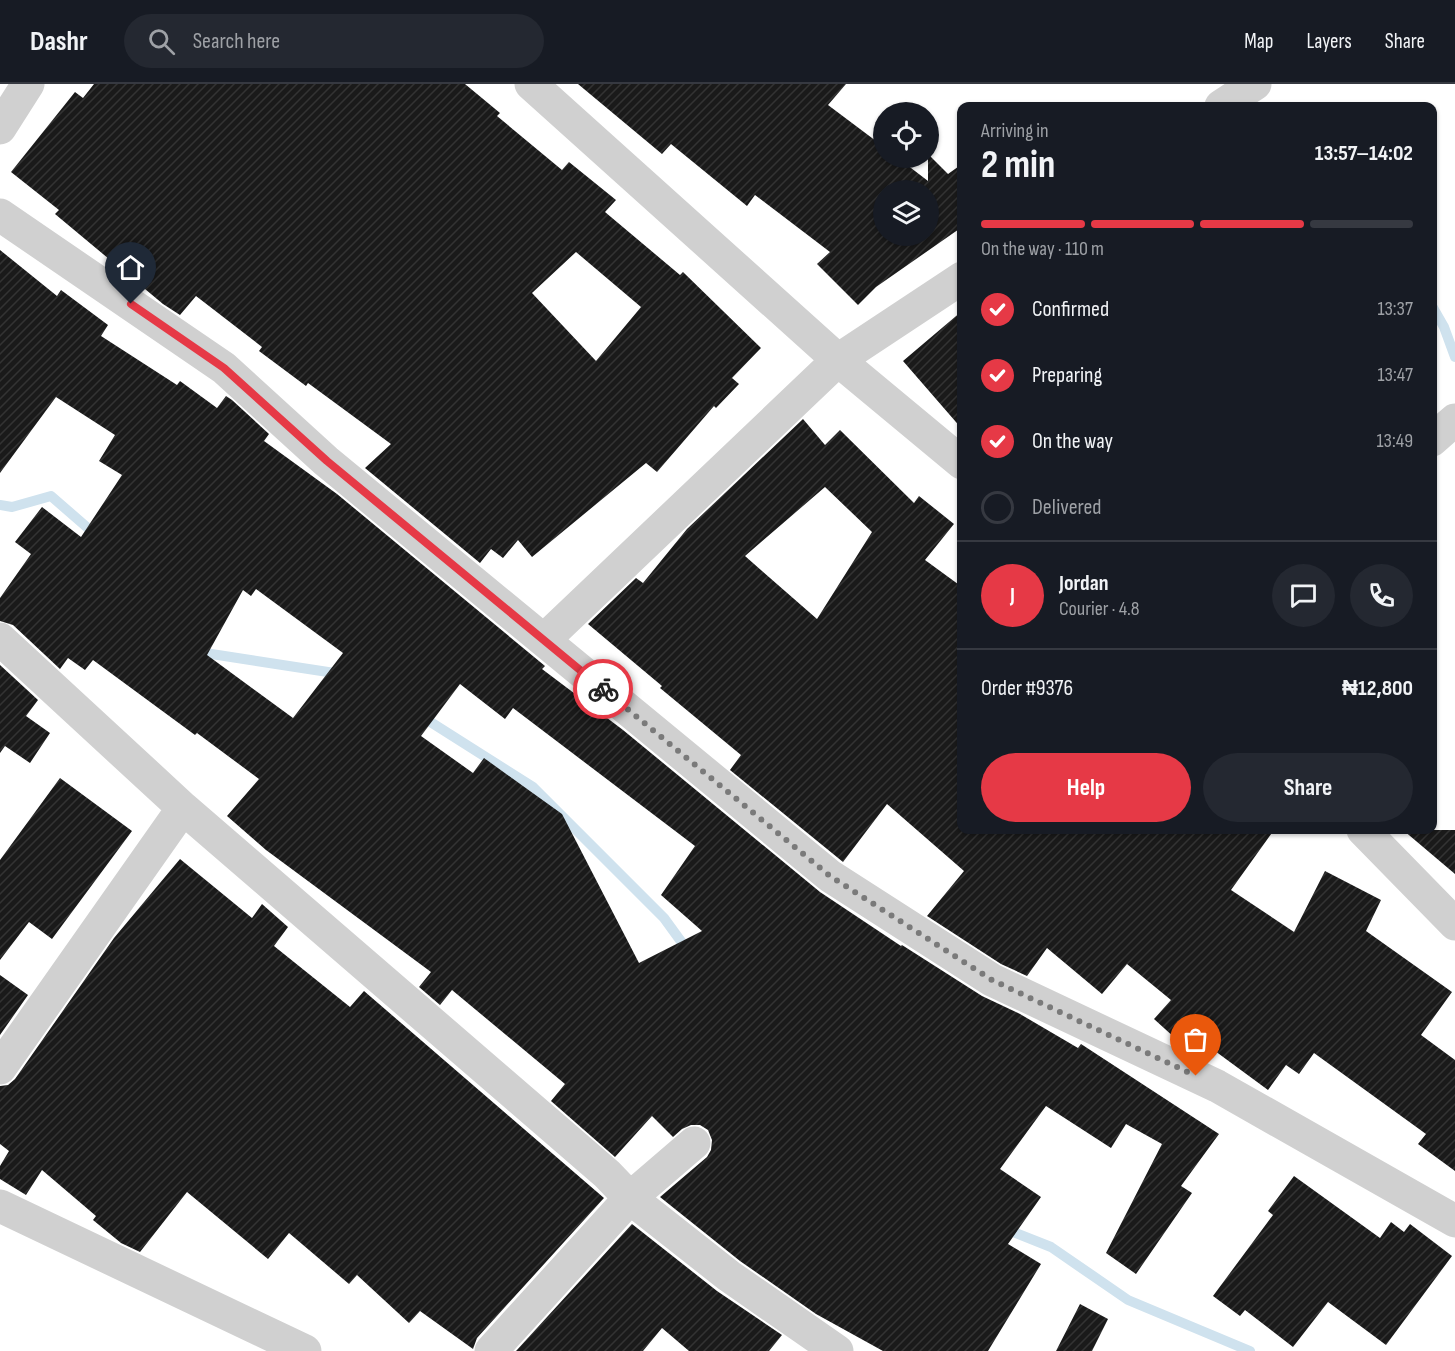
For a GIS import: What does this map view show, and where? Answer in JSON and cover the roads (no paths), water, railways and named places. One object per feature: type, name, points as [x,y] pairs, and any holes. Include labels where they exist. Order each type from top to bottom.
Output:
[{"type":"street","points":[[0,128],[28,84]]},
{"type":"street","points":[[531,84],[838,360],[957,459]]},
{"type":"street","points":[[1227,102],[1255,84]]},
{"type":"street","points":[[0,215],[224,368],[327,461],[830,876],[992,980],[1217,1086],[1455,1221]]},
{"type":"street","points":[[544,640],[838,360],[957,281]]},
{"type":"street","points":[[1437,436],[1455,420]]},
{"type":"street","points":[[0,639],[183,808],[607,1174],[630,1198],[729,1276],[837,1351]]},
{"type":"street","points":[[0,1068],[183,808]]},
{"type":"street","points":[[1367,834],[1455,924]]},
{"type":"street","points":[[491,1351],[630,1198],[694,1143]]},
{"type":"street","points":[[0,1206],[305,1351]]},
{"type":"waterway","points":[[1437,315],[1455,357]]},
{"type":"waterway","points":[[0,505],[12,507],[51,496],[97,536]]},
{"type":"waterway","points":[[196,646],[205,653],[341,674]]},
{"type":"waterway","points":[[421,716],[533,787],[664,918],[688,951]]},
{"type":"waterway","points":[[1003,1228],[1051,1247],[1128,1300],[1250,1351]]}]
